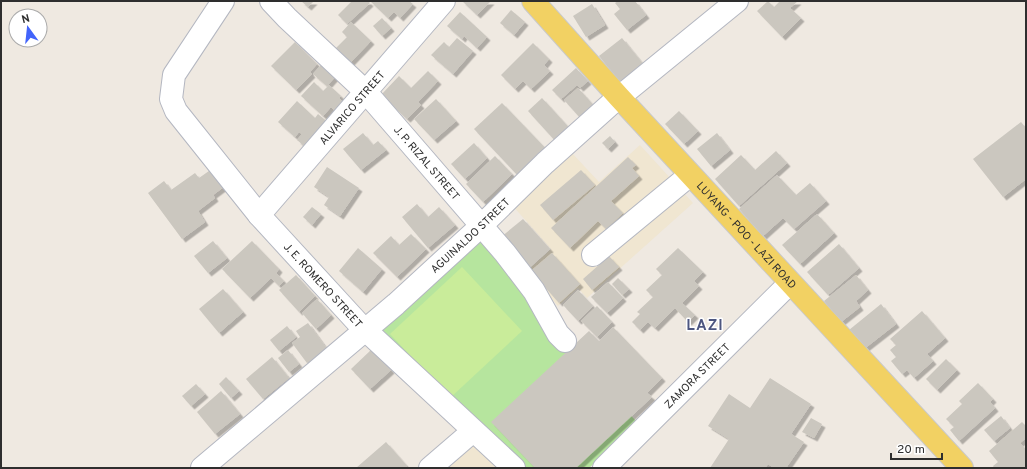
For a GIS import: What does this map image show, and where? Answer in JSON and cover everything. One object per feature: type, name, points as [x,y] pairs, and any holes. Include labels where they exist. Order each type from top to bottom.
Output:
[{"type":"main road","name":"LUYANG - POO - LAZI ROAD","points":[[533,1],[690,175],[962,468]]},
{"type":"street","name":"J. E. ROMERO STREET","points":[[223,1],[174,75],[171,99],[176,111],[259,215],[365,330],[514,468]]},
{"type":"street","name":"J. P. RIZAL STREET","points":[[271,1],[287,18],[366,91],[505,253],[534,291],[558,334],[565,340]]},
{"type":"street","name":"ALVARICO STREET","points":[[259,215],[444,1]]},
{"type":"street","name":"AGUINALDO STREET","points":[[202,468],[396,304],[481,226],[546,163],[619,97],[737,1]]},
{"type":"street","points":[[593,255],[690,175]]},
{"type":"street","name":"ZAMORA STREET","points":[[604,468],[790,283]]},
{"type":"street","points":[[430,468],[473,431]]},
{"type":"shaded area","points":[[640,145],[693,203],[587,298],[578,288],[558,306],[527,271],[551,249],[512,205],[571,152],[599,182]]},
{"type":"shaded area","points":[[470,441],[499,468],[439,468]]},
{"type":"green space","points":[[478,240],[487,243],[550,332],[638,423],[589,468],[520,468],[383,341],[380,327]]},
{"type":"green space","points":[[462,267],[522,331],[450,398],[390,334]]},
{"type":"building","points":[[301,1],[314,1],[308,7]]},
{"type":"building","points":[[352,1],[368,1],[370,3],[347,24],[338,15]]},
{"type":"building","points":[[370,1],[409,1],[413,4],[400,18],[394,12],[388,18]]},
{"type":"building","points":[[462,1],[491,1],[477,15]]},
{"type":"building","points":[[618,1],[635,1],[646,15],[627,30],[614,14],[620,9],[615,3]]},
{"type":"building","points":[[768,1],[774,7],[780,1],[798,1],[790,8],[801,18],[782,37],[757,11]]},
{"type":"building","points":[[592,4],[605,25],[586,37],[573,16]]},
{"type":"building","points":[[511,10],[525,22],[514,35],[500,23]]},
{"type":"building","points":[[460,12],[487,37],[477,48],[464,36],[462,39],[447,26]]},
{"type":"building","points":[[382,18],[391,28],[382,36],[373,26]]},
{"type":"building","points":[[351,22],[371,41],[350,63],[335,49],[347,37],[342,32]]},
{"type":"building","points":[[457,38],[473,51],[453,74],[431,55],[444,42],[449,47]]},
{"type":"building","points":[[622,38],[643,64],[621,83],[599,56]]},
{"type":"building","points":[[295,42],[317,64],[310,72],[312,74],[296,90],[271,66]]},
{"type":"building","points":[[533,43],[549,59],[544,65],[550,71],[531,89],[523,81],[515,89],[501,75]]},
{"type":"building","points":[[321,65],[335,77],[327,86],[313,74]]},
{"type":"building","points":[[576,68],[588,81],[580,88],[577,85],[561,99],[552,90]]},
{"type":"building","points":[[428,71],[438,81],[418,102],[421,105],[407,119],[381,95],[399,76],[411,88]]},
{"type":"building","points":[[314,82],[323,91],[329,85],[341,96],[339,98],[345,104],[337,113],[331,107],[323,116],[301,96]]},
{"type":"building","points":[[578,88],[596,108],[582,120],[564,100]]},
{"type":"building","points":[[542,98],[572,131],[558,144],[528,111]]},
{"type":"building","points":[[436,99],[456,121],[434,140],[414,119]]},
{"type":"building","points":[[297,101],[315,118],[318,114],[330,124],[309,150],[297,140],[302,134],[299,132],[295,137],[278,122]]},
{"type":"building","points":[[502,103],[549,152],[521,179],[474,129]]},
{"type":"building","points":[[679,111],[698,131],[684,144],[665,124]]},
{"type":"building","points":[[1021,122],[1026,128],[1026,179],[1003,197],[973,159]]},
{"type":"building","points":[[363,133],[373,145],[378,141],[386,150],[361,170],[343,149]]},
{"type":"building","points":[[717,133],[730,150],[711,166],[697,149]]},
{"type":"building","points":[[610,136],[615,142],[608,149],[602,143]]},
{"type":"building","points":[[474,143],[487,158],[465,179],[451,164]]},
{"type":"building","points":[[776,151],[787,163],[739,206],[715,179],[741,155],[755,170]]},
{"type":"building","points":[[495,156],[512,174],[483,202],[466,184]]},
{"type":"building","points":[[628,157],[636,165],[632,168],[639,176],[611,201],[623,213],[606,229],[598,221],[570,248],[551,228]]},
{"type":"building","points":[[216,166],[229,183],[213,195],[215,198],[198,211],[205,222],[182,239],[148,193],[164,181],[171,190],[195,173],[199,178]]},
{"type":"building","points":[[327,167],[359,188],[340,216],[324,205],[329,197],[314,187]]},
{"type":"building","points":[[581,170],[595,185],[553,220],[540,205]]},
{"type":"building","points":[[777,175],[796,195],[810,183],[826,201],[794,229],[783,218],[763,236],[739,209]]},
{"type":"building","points":[[417,204],[428,217],[439,207],[455,225],[428,248],[402,217]]},
{"type":"building","points":[[312,207],[321,214],[312,225],[303,217]]},
{"type":"building","points":[[817,214],[834,233],[800,264],[782,245]]},
{"type":"building","points":[[523,219],[550,249],[528,269],[501,237]]},
{"type":"building","points":[[411,234],[426,249],[397,277],[373,253],[391,236],[399,245]]},
{"type":"building","points":[[213,241],[227,258],[208,273],[194,256]]},
{"type":"building","points":[[252,241],[279,269],[276,273],[284,281],[279,286],[271,278],[250,298],[222,269]]},
{"type":"building","points":[[839,244],[859,268],[828,295],[807,272]]},
{"type":"building","points":[[358,248],[382,269],[363,292],[339,271]]},
{"type":"building","points":[[678,248],[703,272],[694,281],[699,286],[682,303],[695,315],[688,322],[675,308],[655,328],[648,322],[640,330],[632,322],[640,314],[637,312],[653,297],[646,290],[662,275],[656,269]]},
{"type":"building","points":[[552,253],[580,284],[559,303],[531,271]]},
{"type":"building","points":[[609,256],[619,267],[592,290],[583,279]]},
{"type":"building","points":[[296,275],[315,296],[299,312],[279,290]]},
{"type":"building","points":[[856,275],[868,290],[856,301],[860,307],[841,322],[824,301]]},
{"type":"building","points":[[618,278],[629,289],[622,295],[612,284]]},
{"type":"building","points":[[608,282],[623,298],[607,313],[591,297]]},
{"type":"building","points":[[223,289],[243,312],[219,333],[199,309]]},
{"type":"building","points":[[578,290],[593,306],[578,321],[563,305]]},
{"type":"building","points":[[317,299],[331,315],[316,329],[302,313]]},
{"type":"building","points":[[881,304],[896,324],[864,349],[849,330]]},
{"type":"building","points":[[597,306],[612,322],[597,337],[581,321]]},
{"type":"building","points":[[922,311],[945,338],[927,354],[933,361],[914,378],[907,370],[902,374],[891,361],[896,357],[890,350],[896,345],[890,339]]},
{"type":"building","points":[[308,323],[327,349],[307,363],[292,343],[300,337],[296,331]]},
{"type":"building","points":[[287,326],[296,337],[279,351],[270,340]]},
{"type":"building","points":[[613,327],[662,378],[647,393],[652,397],[576,468],[535,468],[491,422],[589,331],[599,341]]},
{"type":"building","points":[[372,349],[391,370],[370,389],[351,369]]},
{"type":"building","points":[[288,350],[299,364],[289,372],[278,358]]},
{"type":"building","points":[[272,357],[289,378],[263,399],[246,379]]},
{"type":"building","points":[[946,359],[957,370],[937,390],[926,379]]},
{"type":"building","points":[[226,377],[239,391],[231,398],[219,384]]},
{"type":"building","points":[[770,378],[811,404],[791,434],[804,442],[786,468],[774,468],[768,464],[765,468],[710,468],[729,439],[708,426],[729,394],[750,408]]},
{"type":"building","points":[[978,383],[993,399],[990,402],[995,408],[959,441],[950,430],[954,427],[946,419],[962,404],[959,401]]},
{"type":"building","points":[[196,384],[205,394],[191,406],[182,396]]},
{"type":"building","points":[[221,391],[240,414],[215,434],[197,412]]},
{"type":"building","points":[[1001,416],[1010,428],[994,441],[984,430]]},
{"type":"building","points":[[811,418],[822,424],[814,438],[802,432]]},
{"type":"building","points":[[1022,422],[1026,426],[1026,438],[1020,443],[1026,450],[1026,467],[994,468],[993,466],[998,462],[989,451]]},
{"type":"building","points":[[386,442],[407,466],[405,468],[356,468]]},
{"type":"district","name":"LAZI","points":[[705,325]]}]
